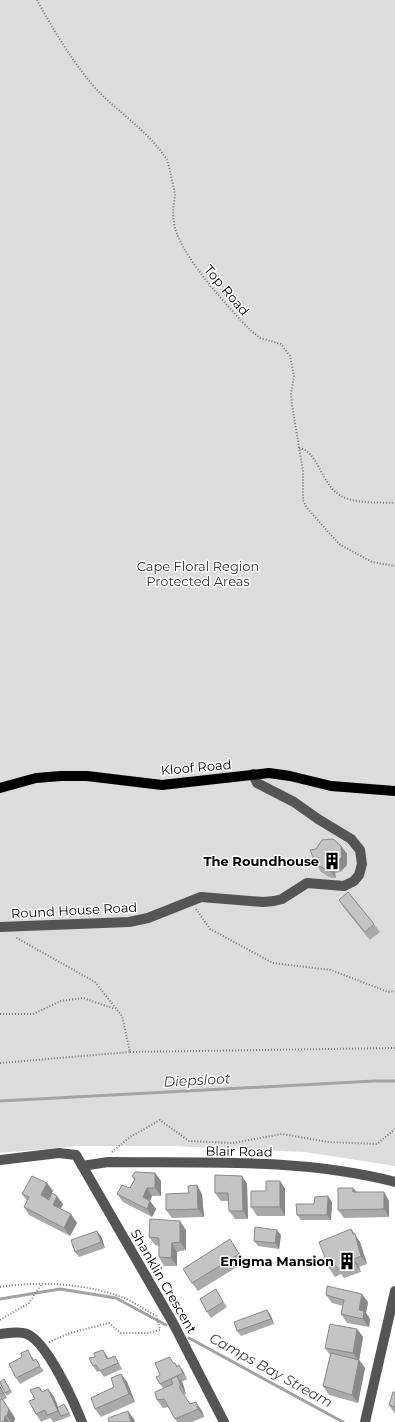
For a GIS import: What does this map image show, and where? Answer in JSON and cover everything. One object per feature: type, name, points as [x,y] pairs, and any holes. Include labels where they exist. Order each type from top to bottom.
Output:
[{"type":"main road","name":"Kloof Road","points":[[0,788],[30,779],[61,776],[86,776],[162,784],[204,781],[253,774],[279,774],[331,786],[395,790]]},
{"type":"street","name":"Round House Road","points":[[0,926],[129,922],[148,918],[190,900],[201,897],[274,902],[282,899],[307,883],[344,886],[354,881],[359,875],[362,857],[360,850],[351,839],[294,802],[257,783],[253,774]]},
{"type":"street","name":"Shanklin Crescent","points":[[0,1160],[59,1153],[76,1155],[173,1323],[224,1422]]},
{"type":"street","name":"Blair Road","points":[[82,1166],[108,1162],[279,1164],[339,1172],[395,1182]]},
{"type":"street","points":[[365,1422],[395,1291]]},
{"type":"street","points":[[0,1334],[18,1332],[27,1334],[44,1349],[82,1422]]},
{"type":"path","name":"Top Road","points":[[37,0],[49,23],[100,93],[135,124],[168,162],[175,193],[174,222],[177,236],[194,265],[250,330],[260,338],[281,344],[290,356],[294,376],[291,394],[303,471],[303,500],[320,524],[339,544],[372,562],[395,566]]},
{"type":"path","points":[[299,448],[306,449],[311,454],[324,478],[337,493],[356,502],[395,503]]},
{"type":"path","points":[[190,900],[210,928],[273,963],[331,970],[388,992],[395,991]]},
{"type":"path","points":[[14,936],[95,982],[122,1016],[130,1052]]},
{"type":"path","points":[[0,1014],[33,1014],[61,1001],[83,998],[117,1009]]},
{"type":"path","points":[[0,1063],[130,1052],[395,1048]]},
{"type":"path","points":[[97,1164],[130,1137],[160,1120],[189,1141],[233,1143],[282,1134],[328,1142],[377,1144],[395,1129]]},
{"type":"path","points":[[0,1287],[21,1284],[89,1288],[125,1298],[156,1315]]},
{"type":"path","points":[[0,1320],[29,1303],[41,1285]]},
{"type":"path","points":[[44,1349],[70,1333],[109,1323],[121,1333],[148,1333],[160,1330],[157,1319]]},
{"type":"green space","name":"Cape Floral Region Protected Areas","points":[[0,0],[395,0],[395,1166],[305,1152],[172,1146],[78,1146],[0,1153]]},
{"type":"building","points":[[333,839],[341,846],[342,857],[335,864],[329,865],[330,870],[316,864],[310,850],[316,849],[322,840]]},
{"type":"building","points":[[348,892],[374,924],[365,932],[339,900]]},
{"type":"building","points":[[135,1172],[155,1173],[155,1188],[147,1188],[143,1197],[150,1201],[147,1209],[117,1194],[122,1185],[130,1188],[135,1179],[132,1176]]},
{"type":"building","points":[[215,1175],[242,1176],[243,1211],[229,1211],[228,1193],[215,1193]]},
{"type":"building","points":[[32,1176],[47,1183],[41,1195],[49,1200],[52,1193],[57,1196],[53,1205],[71,1214],[64,1228],[24,1207],[29,1197],[22,1194]]},
{"type":"building","points":[[266,1181],[280,1181],[280,1207],[251,1207],[251,1191],[266,1191]]},
{"type":"building","points":[[197,1185],[198,1209],[166,1210],[166,1194],[189,1193],[188,1186]]},
{"type":"building","points":[[338,1188],[353,1188],[353,1192],[384,1192],[384,1209],[338,1210]]},
{"type":"building","points":[[328,1196],[327,1215],[297,1215],[296,1204],[314,1204],[315,1197]]},
{"type":"building","points":[[150,1219],[180,1221],[180,1242],[172,1243],[171,1258],[159,1257],[159,1238],[149,1237]]},
{"type":"building","points":[[255,1227],[277,1230],[275,1243],[254,1241]]},
{"type":"building","name":"Enigma Mansion","points":[[351,1229],[353,1234],[355,1234],[361,1256],[354,1259],[355,1263],[338,1270],[336,1266],[329,1268],[319,1242]]},
{"type":"building","points":[[97,1231],[101,1242],[75,1252],[71,1240]]},
{"type":"building","points":[[230,1239],[239,1254],[192,1283],[183,1269]]},
{"type":"building","points":[[327,1286],[362,1294],[359,1310],[364,1311],[363,1319],[341,1314],[344,1300],[326,1295]]},
{"type":"building","points":[[216,1289],[223,1302],[207,1312],[200,1299]]},
{"type":"building","points":[[267,1310],[271,1319],[237,1331],[234,1322]]},
{"type":"building","points":[[330,1324],[357,1329],[353,1353],[325,1348]]},
{"type":"building","points":[[28,1350],[33,1361],[36,1359],[40,1366],[16,1378],[9,1364],[22,1357],[21,1353]]},
{"type":"building","points":[[103,1350],[107,1359],[115,1356],[118,1363],[100,1371],[96,1365],[93,1366],[89,1358],[95,1357],[94,1353]]},
{"type":"building","points":[[331,1353],[359,1360],[352,1395],[323,1386]]},
{"type":"building","points":[[170,1357],[177,1367],[179,1365],[183,1373],[160,1384],[156,1377],[160,1375],[155,1363]]},
{"type":"building","points":[[121,1374],[129,1394],[95,1409],[91,1398],[114,1387],[111,1378]]},
{"type":"building","points":[[177,1376],[181,1386],[179,1387],[190,1404],[196,1402],[198,1409],[175,1419],[164,1399],[157,1400],[155,1392],[173,1384],[171,1379]]},
{"type":"building","points":[[4,1379],[10,1390],[5,1393],[0,1382]]},
{"type":"building","points":[[0,1387],[3,1393],[0,1394]]},
{"type":"building","points":[[39,1387],[42,1392],[48,1389],[58,1411],[47,1415],[45,1410],[36,1414],[29,1401],[35,1399],[30,1390]]},
{"type":"building","points":[[393,1392],[395,1392],[395,1407],[389,1405]]},
{"type":"building","points":[[0,1399],[2,1399],[9,1409],[7,1416],[5,1416],[4,1422],[0,1422]]},
{"type":"building","points":[[64,1404],[69,1413],[61,1416],[57,1408]]},
{"type":"building","points":[[128,1411],[131,1422],[109,1422],[108,1418]]},
{"type":"waterway","name":"Diepsloot","points":[[0,1101],[395,1081]]},
{"type":"waterway","name":"Camps Bay Stream","points":[[0,1299],[60,1289],[116,1298],[166,1325]]},
{"type":"waterway","name":"Camps Bay Stream","points":[[189,1338],[343,1422]]},
{"type":"place","name":"The Roundhouse","points":[[332,861]]},
{"type":"place","name":"Enigma Mansion","points":[[347,1261]]}]
